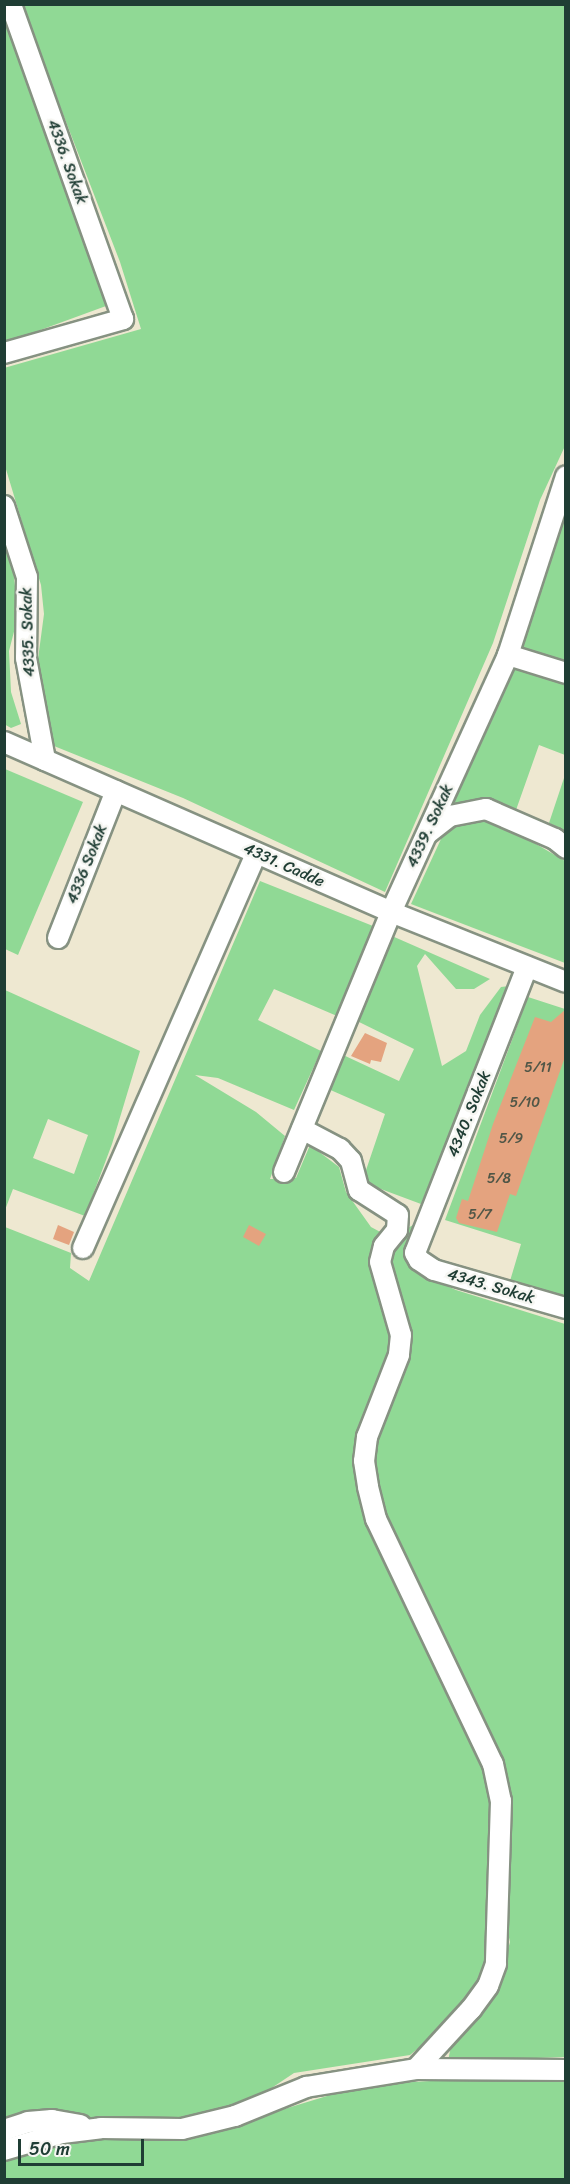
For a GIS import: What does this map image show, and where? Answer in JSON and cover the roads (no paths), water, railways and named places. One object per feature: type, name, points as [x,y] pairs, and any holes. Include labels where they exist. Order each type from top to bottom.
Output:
[{"type":"street","name":"4336. Sokak","points":[[4,353],[123,319],[11,4]]},
{"type":"street","name":"4339. Sokak","points":[[284,1172],[391,912],[508,655],[561,498],[566,476]]},
{"type":"street","name":"4335. Sokak","points":[[4,506],[27,577],[26,658],[45,760]]},
{"type":"street","points":[[508,655],[566,673]]},
{"type":"street","name":"4331. Cadde","points":[[4,742],[391,912],[566,982]]},
{"type":"street","name":"4336 Sokak","points":[[58,938],[116,791]]},
{"type":"street","points":[[426,835],[450,816],[486,809],[555,839],[566,848]]},
{"type":"street","points":[[83,1248],[256,853]]},
{"type":"street","name":"4340. Sokak","points":[[418,1260],[416,1244],[527,968]]},
{"type":"street","points":[[302,1129],[340,1149],[351,1161],[359,1190],[399,1215],[397,1230],[384,1246],[380,1262],[401,1335],[399,1356],[367,1437],[366,1478],[376,1518],[493,1764],[501,1801],[496,1964],[488,1986],[471,2009],[416,2069]]},
{"type":"street","name":"4343. Sokak","points":[[418,1260],[434,1270],[566,1308]]},
{"type":"street","points":[[4,2150],[62,2133],[101,2128],[182,2129],[235,2116],[306,2087],[416,2069],[566,2070]]},
{"type":"street","points":[[4,2130],[27,2122],[52,2120],[101,2128]]}]
